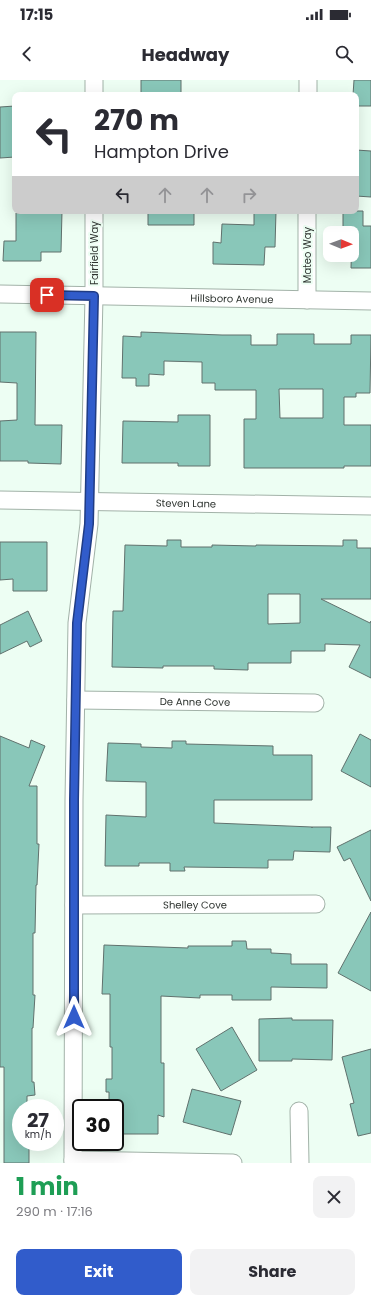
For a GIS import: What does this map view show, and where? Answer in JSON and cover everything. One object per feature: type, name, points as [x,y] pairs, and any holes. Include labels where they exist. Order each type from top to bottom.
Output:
[{"type":"street","points":[[94,80],[94,92]]},
{"type":"street","points":[[308,80],[308,92]]},
{"type":"street","name":"Fairfield Way","points":[[73,1161],[77,623],[89,524],[94,296],[94,214]]},
{"type":"street","name":"Mateo Way","points":[[307,300],[308,214]]},
{"type":"street","name":"Hillsboro Avenue","points":[[0,294],[371,301]]},
{"type":"street","name":"Steven Lane","points":[[0,500],[371,506]]},
{"type":"street","name":"De Anne Cove","points":[[76,700],[314,703]]},
{"type":"street","name":"Shelley Cove","points":[[74,905],[316,904]]},
{"type":"street","points":[[299,1111],[300,1163]]},
{"type":"street","points":[[73,1161],[233,1163]]},
{"type":"building","points":[[141,80],[181,80],[181,92],[141,92]]},
{"type":"building","points":[[354,80],[371,80],[371,106],[359,106],[359,92],[353,92]]},
{"type":"building","points":[[12,106],[12,157],[0,158],[0,107]]},
{"type":"building","points":[[359,150],[371,151],[371,197],[359,196]]},
{"type":"building","points":[[359,211],[363,211],[363,226],[371,226],[371,268],[351,268],[351,262],[359,262],[359,226],[343,226],[343,214],[359,214]]},
{"type":"building","points":[[16,214],[62,214],[61,252],[41,252],[41,261],[3,261],[4,241],[16,241]]},
{"type":"building","points":[[148,214],[194,214],[194,225],[148,225]]},
{"type":"building","points":[[254,214],[276,214],[275,247],[265,247],[264,265],[213,264],[213,242],[221,243],[222,224],[254,225]]},
{"type":"building","points":[[0,332],[36,332],[35,425],[62,425],[61,464],[28,463],[28,461],[0,461],[0,421],[17,420],[17,383],[0,382]]},
{"type":"building","points":[[141,332],[251,335],[251,345],[277,345],[277,334],[314,334],[314,344],[351,344],[351,335],[371,335],[370,393],[356,393],[356,397],[344,397],[344,425],[371,425],[371,466],[344,466],[344,468],[244,468],[244,419],[256,419],[256,390],[215,390],[215,383],[202,383],[202,362],[164,361],[164,375],[149,374],[149,386],[136,386],[136,378],[122,378],[123,336],[141,337]],"holes":[[[279,389],[323,389],[323,418],[280,418]]]},
{"type":"building","points":[[178,415],[210,415],[210,466],[178,466],[178,463],[122,463],[123,421],[178,422]]},
{"type":"building","points":[[167,540],[181,540],[181,547],[212,547],[212,545],[343,546],[343,540],[357,540],[357,548],[371,548],[371,599],[321,599],[370,623],[371,621],[371,678],[349,667],[360,645],[325,644],[325,651],[291,651],[291,663],[248,663],[248,670],[214,669],[214,666],[163,666],[163,668],[112,667],[113,611],[123,611],[125,545],[167,546]],"holes":[[[268,594],[300,594],[300,623],[268,624]]]},
{"type":"building","points":[[0,542],[47,542],[47,591],[13,591],[13,579],[0,580]]},
{"type":"building","points":[[28,611],[42,641],[30,647],[27,641],[0,654],[0,625]]},
{"type":"building","points":[[360,734],[371,740],[371,787],[341,771]]},
{"type":"building","points":[[0,736],[29,748],[31,740],[45,746],[29,786],[37,786],[37,844],[39,844],[35,933],[33,933],[33,995],[35,995],[32,1028],[32,1082],[34,1082],[35,1095],[27,1096],[27,1099],[12,1099],[12,1151],[29,1151],[29,1163],[4,1163],[4,1067],[0,1067]]},
{"type":"building","points":[[172,741],[186,741],[186,744],[273,746],[273,755],[312,755],[312,800],[214,800],[214,823],[331,827],[330,852],[294,851],[293,860],[268,860],[268,868],[184,867],[185,871],[170,871],[170,863],[139,863],[139,866],[105,866],[106,815],[146,817],[146,782],[106,781],[108,743],[141,744],[141,747],[172,748]]},
{"type":"building","points":[[371,830],[371,901],[350,858],[344,861],[337,847]]},
{"type":"building","points":[[371,912],[371,991],[338,973]]},
{"type":"building","points":[[232,941],[246,941],[247,949],[271,949],[271,953],[291,954],[291,964],[327,964],[327,988],[271,987],[271,1000],[232,1000],[232,995],[200,995],[200,998],[161,996],[161,1063],[164,1063],[164,1117],[158,1115],[158,1134],[124,1134],[124,1099],[109,1099],[109,1092],[106,1092],[106,1079],[112,1079],[112,1047],[110,1047],[110,994],[102,994],[104,945],[188,948],[188,946],[232,946]]},
{"type":"building","points":[[292,1018],[292,1020],[333,1020],[332,1060],[292,1059],[292,1061],[259,1061],[259,1019]]},
{"type":"building","points":[[232,1027],[257,1070],[221,1091],[196,1049]]},
{"type":"building","points":[[371,1049],[371,1133],[358,1136],[350,1104],[354,1103],[342,1057]]},
{"type":"building","points":[[192,1089],[241,1101],[231,1135],[183,1122]]},
{"type":"route","points":[[47,295],[94,296],[89,524],[77,623],[74,800],[74,1017]]}]
